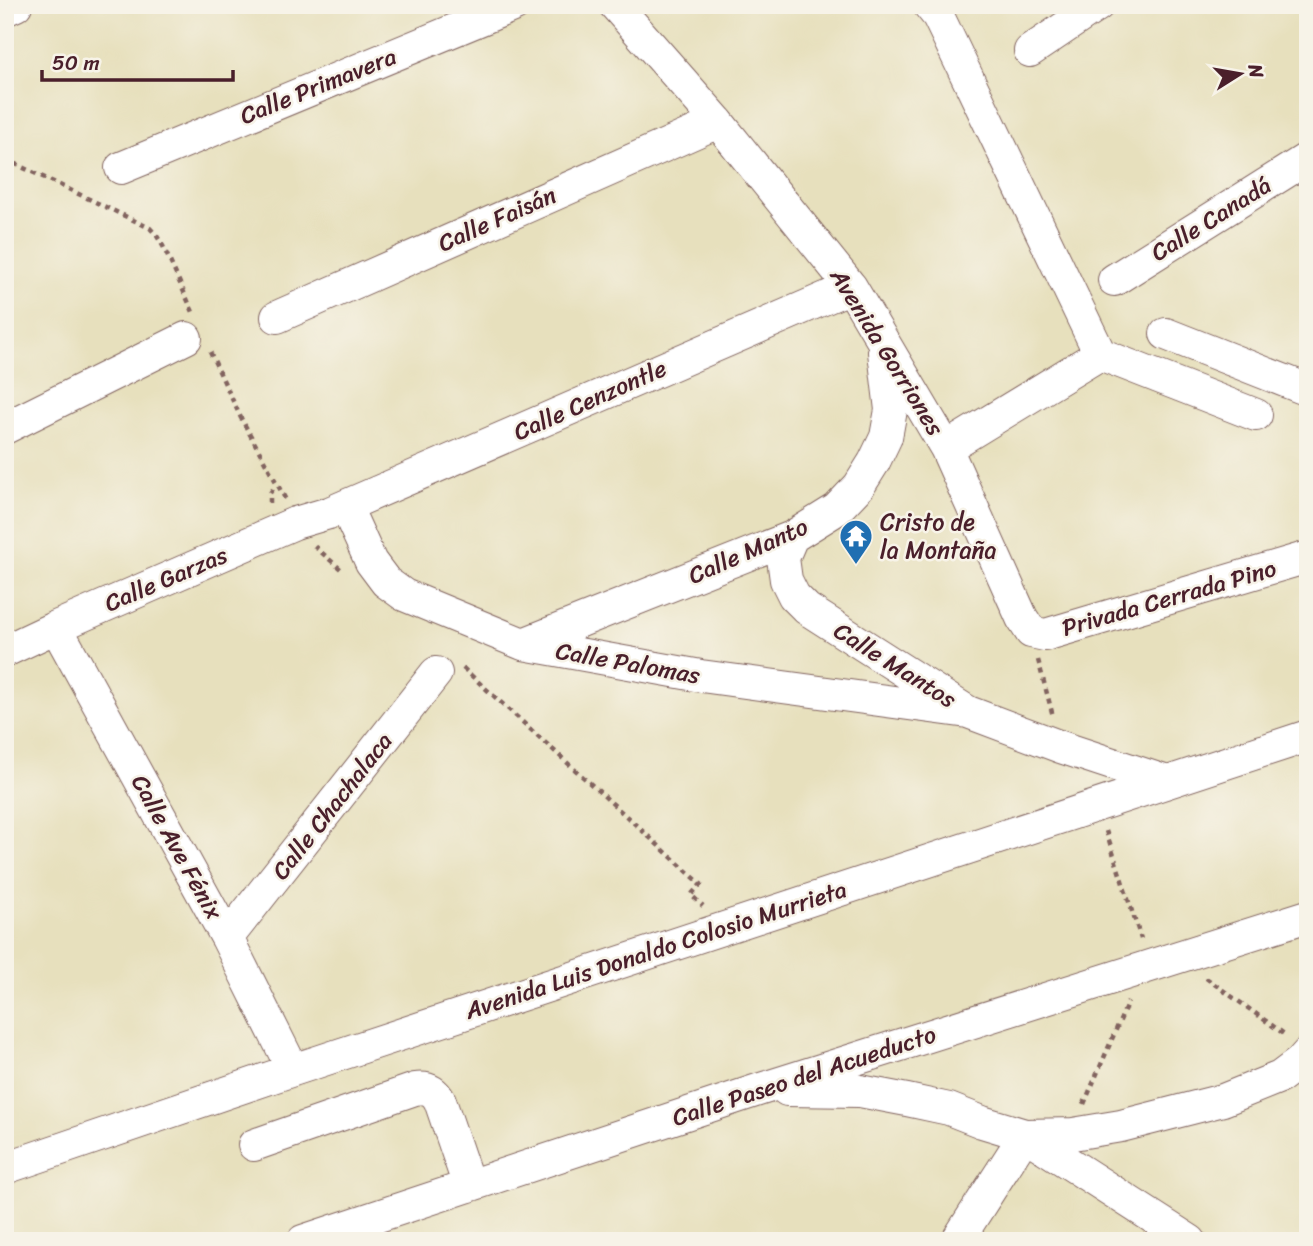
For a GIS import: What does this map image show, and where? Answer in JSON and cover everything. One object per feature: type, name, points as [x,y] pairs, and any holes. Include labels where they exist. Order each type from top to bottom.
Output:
[{"type":"street","points":[[5,10],[16,5]]},
{"type":"street","name":"Calle Primavera","points":[[121,168],[515,5]]},
{"type":"street","name":"Avenida Gorriones","points":[[615,5],[718,122],[851,286],[946,448],[1022,618],[1031,632]]},
{"type":"street","points":[[929,5],[938,16],[1100,354],[1256,415]]},
{"type":"street","points":[[1030,51],[1098,5]]},
{"type":"street","name":"Calle Faisán","points":[[277,317],[718,122]]},
{"type":"street","name":"Calle Canadá","points":[[1114,280],[1306,163]]},
{"type":"street","name":"Calle Cenzontle","points":[[338,510],[851,286]]},
{"type":"street","points":[[1166,334],[1308,390]]},
{"type":"street","points":[[5,428],[186,338]]},
{"type":"street","name":"Calle Manto","points":[[523,644],[792,537],[837,509],[859,486],[886,438],[891,410],[882,339]]},
{"type":"street","points":[[946,448],[1100,354]]},
{"type":"street","name":"Calle Garzas","points":[[5,651],[56,626],[305,535],[338,510]]},
{"type":"street","name":"Calle Palomas","points":[[338,510],[386,582],[404,595],[523,644],[701,676],[968,712]]},
{"type":"street","name":"Calle Mantos","points":[[792,537],[783,558],[786,580],[794,596],[807,609],[968,712],[1061,747]]},
{"type":"street","name":"Privada Cerrada Pino","points":[[1031,632],[1045,635],[1308,557]]},
{"type":"street","name":"Calle Ave Fénix","points":[[56,626],[227,938],[293,1070]]},
{"type":"street","name":"Calle Chachalaca","points":[[227,938],[448,669]]},
{"type":"street","name":"Avenida Luis Donaldo Colosio Murrieta","points":[[5,1168],[293,1070],[1308,736]]},
{"type":"street","points":[[1061,747],[1167,782]]},
{"type":"street","name":"Calle Paseo del Acueducto","points":[[303,1241],[761,1089],[835,1078],[1308,916]]},
{"type":"street","points":[[1025,1135],[1073,1133],[1121,1126],[1223,1100],[1280,1077],[1308,1053]]},
{"type":"street","points":[[835,1078],[860,1091],[949,1109],[1025,1135],[1181,1239]]},
{"type":"street","points":[[254,1145],[423,1087],[430,1089],[440,1101],[469,1186]]},
{"type":"street","points":[[957,1241],[1025,1135]]},
{"type":"path","points":[[305,535],[353,579]]},
{"type":"path","points":[[1031,632],[1061,747]]},
{"type":"path","points":[[448,669],[701,884],[691,895],[725,927]]},
{"type":"path","points":[[1081,1112],[1132,994]]},
{"type":"place","name":"Cristo de la Montaña","points":[[856,566]]}]
